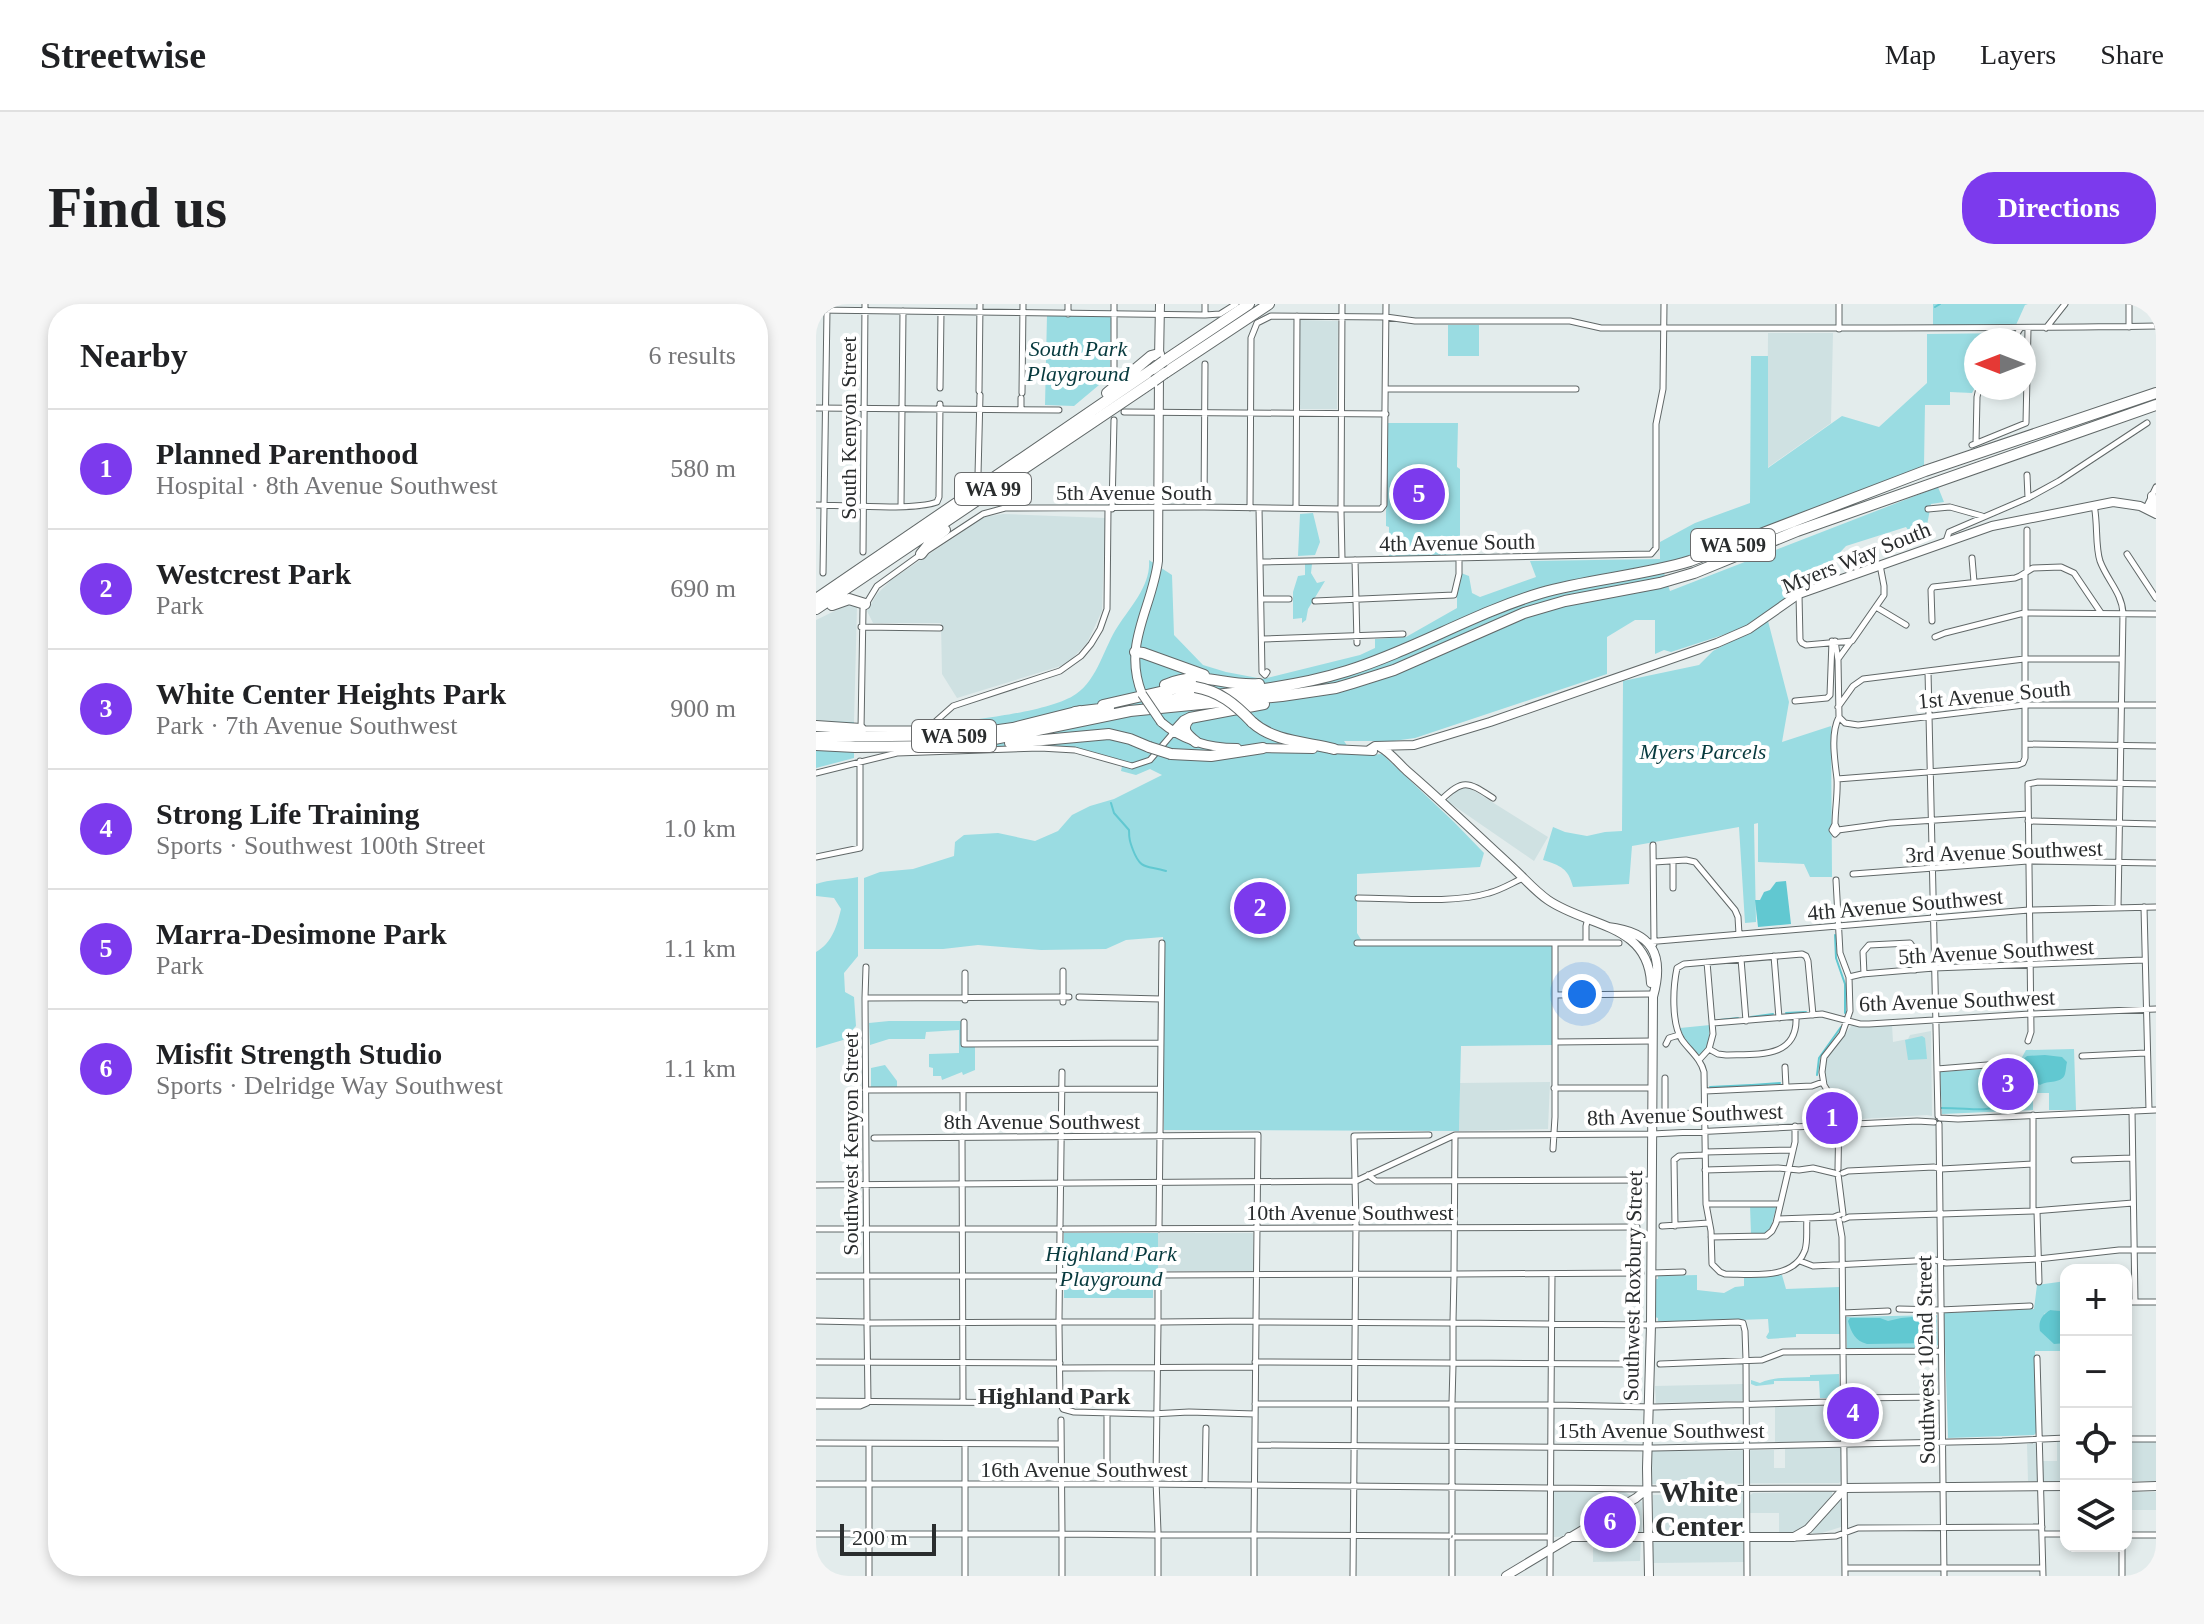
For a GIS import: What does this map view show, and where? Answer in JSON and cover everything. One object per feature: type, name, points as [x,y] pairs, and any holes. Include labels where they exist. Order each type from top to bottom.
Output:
[{"type":"highway","name":"WA 99","points":[[816,611],[1017,474],[1154,375],[1162,358],[1249,304]]},
{"type":"highway","name":"WA 99","points":[[816,599],[1063,429],[1154,375],[1165,373],[1269,304]]},
{"type":"highway","points":[[1063,429],[1151,356],[1162,358]]},
{"type":"highway","name":"WA 509","points":[[853,741],[974,734],[1013,728],[1075,712],[1257,690],[1359,667],[1542,593],[1690,561],[1925,471],[2156,393]]},
{"type":"highway","name":"WA 509","points":[[853,741],[942,746],[985,741],[1130,711],[1336,688],[1394,670],[1524,613],[1565,601],[1677,579],[1797,531],[2156,405]]},
{"type":"highway","points":[[921,554],[933,539],[1017,474]]},
{"type":"highway","points":[[816,611],[842,599],[865,604]]},
{"type":"highway","points":[[1135,652],[1225,682]]},
{"type":"highway","points":[[1075,712],[1187,678],[1253,685],[1305,681]]},
{"type":"highway","points":[[1143,692],[1195,687],[1210,691],[1227,699],[1262,730],[1334,749]]},
{"type":"highway","points":[[1174,732],[1190,718],[1303,698],[1336,688]]},
{"type":"highway","points":[[1190,718],[1184,729],[1196,742]]},
{"type":"highway","points":[[816,731],[861,729]]},
{"type":"highway","points":[[816,731],[853,741]]},
{"type":"highway","points":[[942,746],[1099,734],[1121,736],[1171,754],[1211,756],[1263,748]]},
{"type":"highway","points":[[816,747],[853,741]]},
{"type":"main road","points":[[1160,304],[1162,358],[1158,561],[1137,634],[1135,652],[1135,670],[1143,692],[1161,722],[1196,742],[1222,748],[1372,749],[1390,753],[1406,748],[1406,770]]},
{"type":"main road","points":[[2154,493],[2152,505],[2156,512]]},
{"type":"main road","name":"Myers Way South","points":[[1372,749],[1406,748],[1490,722],[1735,636],[1799,594],[2007,522],[2113,502],[2132,503],[2156,512]]},
{"type":"main road","points":[[1143,692],[1136,688],[1134,680],[1132,641],[1144,604],[1149,598]]},
{"type":"main road","points":[[1390,753],[1551,902],[1608,927],[1636,944],[1651,943]]},
{"type":"main road","points":[[1430,792],[1439,804],[1452,811]]},
{"type":"main road","points":[[1608,927],[1630,931],[1651,943]]},
{"type":"main road","name":"Southwest Roxbury Street","points":[[1649,1576],[1647,1503],[1651,1489],[1647,1448],[1651,1325],[1646,1273],[1652,1180],[1651,943]]},
{"type":"main road","name":"Southwest Roxbury Street","points":[[1651,943],[1656,973],[1652,996]]},
{"type":"main road","points":[[1569,1537],[1801,1534],[1845,1488],[2060,1486]]},
{"type":"main road","points":[[2132,1487],[2156,1486]]},
{"type":"main road","points":[[1624,1489],[1632,1500],[1647,1503]]},
{"type":"main road","points":[[1506,1576],[1651,1489]]},
{"type":"main road","points":[[1589,1525],[1587,1532],[1592,1538]]},
{"type":"street","points":[[978,475],[980,304]]},
{"type":"street","points":[[1021,410],[1023,304]]},
{"type":"street","points":[[1068,304],[1068,314]]},
{"type":"street","points":[[1114,304],[1114,377]]},
{"type":"street","points":[[1205,304],[1205,315]]},
{"type":"street","points":[[816,310],[865,308],[941,312],[1205,315],[1220,314],[1236,304]]},
{"type":"street","points":[[1342,304],[1342,559]]},
{"type":"street","points":[[1124,412],[1386,414],[1386,304]]},
{"type":"street","points":[[1664,304],[1664,328]]},
{"type":"street","points":[[1839,304],[1839,329]]},
{"type":"street","points":[[2046,329],[2065,304]]},
{"type":"street","points":[[2129,304],[2129,327]]},
{"type":"street","name":"South Kenyon Street","points":[[863,552],[865,308]]},
{"type":"street","points":[[823,573],[827,310]]},
{"type":"street","points":[[901,506],[903,311]]},
{"type":"street","points":[[940,388],[941,312]]},
{"type":"street","points":[[1250,508],[1251,338],[1257,323],[1271,316],[1386,317],[1415,321],[1570,321],[1601,328],[1964,329]]},
{"type":"street","points":[[1296,508],[1297,316]]},
{"type":"street","points":[[2036,329],[2156,326]]},
{"type":"street","name":"4th Avenue South","points":[[1260,562],[1646,555],[1654,552],[1656,424],[1663,389],[1664,328]]},
{"type":"street","points":[[1204,507],[1205,364]]},
{"type":"street","points":[[1386,389],[1576,389]]},
{"type":"street","points":[[1977,400],[1974,444],[2026,423],[2026,400]]},
{"type":"street","points":[[816,505],[901,506],[933,503],[939,497],[940,407]]},
{"type":"street","points":[[816,408],[1059,410]]},
{"type":"street","name":"5th Avenue South","points":[[865,604],[882,581],[977,517],[991,511],[1016,508],[1384,507],[1386,414]]},
{"type":"street","points":[[865,604],[861,627],[861,729],[927,729],[953,706],[1060,671],[1087,650],[1095,639],[1108,600],[1114,420]]},
{"type":"street","points":[[1946,541],[1949,532],[2059,481],[2147,423]]},
{"type":"street","points":[[2027,475],[2028,498]]},
{"type":"street","points":[[2132,503],[2143,503],[2154,493]]},
{"type":"street","points":[[2146,508],[2154,493]]},
{"type":"street","points":[[2094,505],[2100,561],[2117,590],[2123,613],[2118,908]]},
{"type":"street","points":[[1928,509],[1950,507],[1983,516]]},
{"type":"street","points":[[1259,508],[1263,670]]},
{"type":"street","points":[[1837,779],[2023,763],[2027,530]]},
{"type":"street","points":[[2127,554],[2156,598]]},
{"type":"street","points":[[1315,601],[1455,595],[1459,558]]},
{"type":"street","points":[[1972,558],[1974,582]]},
{"type":"street","points":[[1355,560],[1357,640]]},
{"type":"street","points":[[1838,660],[1876,607],[1885,589],[1880,565]]},
{"type":"street","points":[[1932,621],[1932,588],[2015,578],[2037,567],[2061,567],[2072,571],[2101,613]]},
{"type":"street","points":[[1799,594],[1802,643],[1852,641]]},
{"type":"street","points":[[1262,599],[1289,599]]},
{"type":"street","points":[[1876,607],[1906,625]]},
{"type":"street","points":[[1935,637],[2024,613],[2156,614]]},
{"type":"street","points":[[861,627],[940,628]]},
{"type":"street","points":[[1263,639],[1357,640],[1403,634]]},
{"type":"street","points":[[1833,641],[1838,660],[1839,717],[1834,734],[1836,827],[2028,817],[2156,824]]},
{"type":"street","points":[[1795,701],[1827,698],[1830,695],[1833,641]]},
{"type":"street","points":[[1838,707],[1860,680],[2024,659],[2122,659]]},
{"type":"street","name":"Southwest 102nd Street","points":[[1928,671],[1944,1576]]},
{"type":"street","name":"1st Avenue South","points":[[1839,717],[1845,723],[1855,725],[2024,705],[2156,705]]},
{"type":"street","points":[[816,773],[905,752],[1040,748],[1075,750],[1132,766],[1150,760],[1174,732]]},
{"type":"street","points":[[2025,744],[2156,746]]},
{"type":"street","points":[[816,857],[860,848],[860,761]]},
{"type":"street","points":[[1441,800],[1454,787],[1465,783],[1493,798]]},
{"type":"street","points":[[2028,1041],[2031,1032],[2028,784],[2156,784]]},
{"type":"street","name":"Southwest Roxbury Street","points":[[1651,943],[1653,845]]},
{"type":"street","points":[[1673,861],[1673,888]]},
{"type":"street","points":[[1654,862],[1692,861],[1735,910],[1739,934]]},
{"type":"street","name":"3rd Avenue Southwest","points":[[1853,874],[2028,861],[2156,863]]},
{"type":"street","points":[[1358,898],[1472,896],[1489,893],[1523,878]]},
{"type":"street","points":[[1836,880],[1840,957],[1849,977],[1849,1020],[1824,1057],[1822,1072],[1823,1082],[1838,1108],[1840,1125],[1845,1576]]},
{"type":"street","points":[[2144,907],[2146,1053],[2152,1110]]},
{"type":"street","name":"4th Avenue Southwest","points":[[1651,943],[2029,910],[2156,907]]},
{"type":"street","points":[[1586,943],[1588,918]]},
{"type":"street","points":[[1159,1229],[1162,943]]},
{"type":"street","points":[[1357,943],[1619,943]]},
{"type":"street","points":[[1553,1149],[1555,943]]},
{"type":"street","points":[[1864,974],[1865,948],[1869,945],[1911,944],[1915,970]]},
{"type":"street","points":[[1807,1218],[1806,1242],[1800,1261],[1789,1269],[1725,1274],[1716,1269],[1711,1261],[1706,1204],[1704,1071],[1679,1035],[1675,1021],[1677,968],[1707,962],[1805,955],[1813,1015]]},
{"type":"street","points":[[1774,956],[1779,1018]]},
{"type":"street","points":[[1741,959],[1746,1021]]},
{"type":"street","name":"5th Avenue Southwest","points":[[1849,977],[1934,968],[2144,960]]},
{"type":"street","points":[[1699,1060],[1709,1049],[1713,1038],[1707,962]]},
{"type":"street","name":"Southwest Kenyon Street","points":[[866,967],[868,1402]]},
{"type":"street","points":[[865,998],[1065,999],[1063,971]]},
{"type":"street","points":[[965,973],[965,999]]},
{"type":"street","points":[[1555,995],[1652,996]]},
{"type":"street","points":[[1079,997],[1161,999]]},
{"type":"street","name":"6th Avenue Southwest","points":[[1713,1023],[1830,1015],[1869,1024],[2156,1009]]},
{"type":"street","points":[[1709,1049],[1723,1055],[1780,1050],[1789,1045],[1794,1037],[1796,1017]]},
{"type":"street","points":[[964,1022],[964,1044],[1161,1043]]},
{"type":"street","points":[[1666,1044],[1669,1038],[1679,1035]]},
{"type":"street","points":[[1555,1042],[1653,1041]]},
{"type":"street","points":[[2082,1056],[2146,1053]]},
{"type":"street","points":[[1937,1069],[2012,1063]]},
{"type":"street","points":[[1785,1067],[1786,1087]]},
{"type":"street","points":[[1061,1406],[1062,1072]]},
{"type":"street","points":[[1665,1078],[1665,1114],[1704,1113]]},
{"type":"street","points":[[1704,1091],[1812,1086],[1823,1082]]},
{"type":"street","points":[[1554,1088],[1653,1088]]},
{"type":"street","points":[[865,1090],[1160,1089]]},
{"type":"street","points":[[963,1091],[963,1112]]},
{"type":"street","name":"8th Avenue Southwest","points":[[1455,1135],[1652,1134],[2152,1110]]},
{"type":"street","points":[[2132,1111],[2135,1302],[2156,1302]]},
{"type":"street","points":[[2033,1115],[2039,1282]]},
{"type":"street","points":[[1711,1237],[1766,1236],[1772,1231],[1789,1169],[1795,1126]]},
{"type":"street","name":"8th Avenue Southwest","points":[[874,1138],[1258,1135],[1258,1182]]},
{"type":"street","points":[[1353,1576],[1354,1136],[1429,1135]]},
{"type":"street","points":[[816,1185],[1356,1181],[1455,1135],[1452,1576]]},
{"type":"street","points":[[962,1137],[963,1402]]},
{"type":"street","points":[[1675,1226],[1673,1163],[1676,1157],[1793,1150]]},
{"type":"street","points":[[2074,1160],[2132,1158]]},
{"type":"street","points":[[1705,1170],[1813,1168],[1840,1171],[2033,1164]]},
{"type":"street","points":[[1368,1175],[1376,1181],[1652,1180]]},
{"type":"street","points":[[1254,1576],[1258,1182]]},
{"type":"street","points":[[1777,1219],[2035,1211],[2133,1203]]},
{"type":"street","points":[[1706,1204],[1780,1204]]},
{"type":"street","points":[[1662,1226],[1709,1223]]},
{"type":"street","name":"10th Avenue Southwest","points":[[816,1229],[1637,1227]]},
{"type":"street","points":[[1800,1261],[1813,1266],[1939,1260],[1946,1263],[2156,1250]]},
{"type":"street","points":[[1158,1576],[1159,1276],[1683,1272]]},
{"type":"street","points":[[1550,1576],[1552,1274]]},
{"type":"street","points":[[816,1276],[1060,1276]]},
{"type":"street","points":[[1899,1309],[2030,1306]]},
{"type":"street","points":[[1843,1313],[1888,1311]]},
{"type":"street","points":[[816,1321],[1743,1323],[1747,1404],[1744,1488],[1747,1576]]},
{"type":"street","points":[[1660,1364],[1765,1359],[1783,1352],[1941,1351]]},
{"type":"street","points":[[2037,1358],[2043,1576]]},
{"type":"street","points":[[816,1362],[1157,1368],[1354,1362],[1637,1364]]},
{"type":"street","points":[[1255,1404],[1649,1406],[1942,1397]]},
{"type":"street","points":[[816,1403],[963,1402],[1061,1406],[1074,1412],[1255,1414]]},
{"type":"street","points":[[1107,1413],[1107,1484]]},
{"type":"street","points":[[1061,1420],[1062,1576]]},
{"type":"street","points":[[1205,1485],[1206,1428]]},
{"type":"street","name":"15th Avenue Southwest","points":[[1255,1445],[1647,1448],[2060,1438]]},
{"type":"street","points":[[2132,1439],[2156,1439]]},
{"type":"street","points":[[816,1443],[1061,1444]]},
{"type":"street","points":[[869,1444],[869,1576]]},
{"type":"street","points":[[965,1444],[965,1576]]},
{"type":"street","name":"16th Avenue Southwest","points":[[816,1484],[1845,1488]]},
{"type":"street","points":[[1801,1534],[1836,1536],[1858,1528],[2042,1530],[2060,1533]]},
{"type":"street","points":[[816,1534],[1550,1537]]},
{"type":"street","points":[[1801,1534],[1817,1537]]},
{"type":"street","points":[[2132,1535],[2156,1535]]},
{"type":"street","points":[[1836,1536],[1845,1543]]},
{"type":"street","points":[[2122,1552],[2122,1576]]},
{"type":"street","points":[[1845,1568],[2042,1568]]},
{"type":"shaded area","points":[[1300,320],[1338,321],[1337,409],[1300,409]]},
{"type":"shaded area","points":[[1768,333],[1833,333],[1831,423],[1767,468]]},
{"type":"shaded area","points":[[1003,514],[1105,518],[1102,611],[1087,643],[1067,664],[957,698],[942,674],[941,623],[873,623],[867,611],[877,594],[891,580],[984,517]]},
{"type":"shaded area","points":[[847,605],[857,606],[854,722],[816,721],[816,620]]},
{"type":"shaded area","points":[[1468,787],[1548,837],[1534,861],[1447,801],[1457,789]]},
{"type":"shaded area","points":[[1786,881],[1791,924],[1758,927],[1755,900],[1760,900],[1776,882]]},
{"type":"shaded area","points":[[1852,1025],[1892,1025],[1893,1042],[1931,1031],[1932,1116],[1845,1120],[1824,1072],[1827,1058]]},
{"type":"shaded area","points":[[2027,1056],[2062,1057],[2067,1062],[2061,1079],[2040,1085],[2034,1082],[2026,1068],[2014,1067]]},
{"type":"shaded area","points":[[1550,1082],[1548,1129],[1459,1131],[1460,1083]]},
{"type":"shaded area","points":[[1158,1233],[1253,1233],[1253,1271],[1158,1271]]},
{"type":"shaded area","points":[[2050,1310],[2060,1311],[2060,1344],[2054,1344],[2040,1331],[2041,1319]]},
{"type":"shaded area","points":[[1924,1316],[1935,1322],[1927,1326],[1930,1332],[1937,1332],[1937,1340],[1933,1343],[1867,1344],[1854,1336],[1848,1321],[1850,1318],[1888,1321]]},
{"type":"shaded area","points":[[1743,1384],[1741,1401],[1656,1403],[1655,1386]]},
{"type":"shaded area","points":[[1775,1405],[1841,1406],[1842,1480],[1839,1483],[1652,1484],[1652,1451],[1774,1450],[1774,1468],[1785,1468],[1785,1442],[1775,1442]]},
{"type":"shaded area","points":[[2057,1441],[2060,1441],[2060,1481],[2028,1481],[2027,1444],[2037,1443],[2038,1461],[2057,1461]]},
{"type":"shaded area","points":[[2132,1441],[2156,1441],[2156,1481],[2132,1481]]},
{"type":"shaded area","points":[[1553,1492],[1625,1492],[1642,1502],[1642,1535],[1603,1541],[1641,1541],[1640,1561],[1593,1562],[1593,1535],[1554,1537]]},
{"type":"shaded area","points":[[1832,1492],[1832,1496],[1804,1528],[1794,1533],[1779,1533],[1779,1513],[1750,1513],[1750,1495],[1753,1493]]},
{"type":"shaded area","points":[[2132,1492],[2156,1492],[2156,1510],[2132,1510]]},
{"type":"shaded area","points":[[1743,1494],[1742,1533],[1653,1532],[1653,1495]]},
{"type":"shaded area","points":[[1839,1500],[1841,1527],[1813,1533],[1812,1531]]},
{"type":"shaded area","points":[[1741,1541],[1745,1544],[1744,1562],[1653,1563],[1655,1542]]},
{"type":"green space","points":[[1933,304],[2028,304],[2016,325],[1933,325]]},
{"type":"green space","name":"South Park Playground","points":[[1047,315],[1111,316],[1110,376],[1107,383],[1099,385],[1074,406],[1045,405]]},
{"type":"green space","points":[[1448,325],[1479,325],[1479,356],[1448,356]]},
{"type":"green space","points":[[1927,334],[1964,334],[1964,393],[1950,392],[1950,405],[1925,405],[1924,466],[1661,564],[1670,591],[1938,487],[1944,502],[1931,504],[1927,525],[1908,530],[1906,527],[1846,546],[1832,561],[1833,576],[1794,593],[1745,626],[1729,633],[1671,652],[1664,650],[1655,654],[1655,620],[1635,620],[1607,637],[1607,674],[1415,738],[1344,741],[1352,753],[1382,754],[1484,853],[1480,867],[1357,874],[1357,933],[1365,946],[1553,945],[1552,1045],[1461,1046],[1459,1131],[1164,1130],[1163,937],[1126,940],[1106,949],[1041,950],[978,945],[943,949],[864,949],[864,878],[880,872],[913,869],[954,856],[955,842],[964,835],[998,833],[1035,841],[1058,831],[1072,815],[1114,799],[1162,775],[1150,769],[1136,775],[1121,771],[1123,762],[1067,747],[960,749],[933,731],[952,723],[1046,707],[1068,699],[1084,688],[1113,634],[1139,595],[1147,578],[1149,560],[1172,575],[1174,635],[1203,665],[1263,679],[1360,655],[1375,648],[1375,639],[1406,637],[1457,608],[1461,573],[1469,576],[1472,593],[1480,597],[1536,577],[1530,561],[1660,559],[1660,542],[1695,523],[1750,503],[1751,356],[1768,356],[1768,468],[1842,416],[1879,427],[1927,383]]},
{"type":"green space","points":[[1388,423],[1458,423],[1460,547],[1463,554],[1389,557],[1389,527],[1386,526]]},
{"type":"green space","points":[[1313,513],[1320,542],[1315,555],[1298,556],[1300,514]]},
{"type":"green space","points":[[1305,564],[1312,564],[1311,573],[1317,583],[1325,581],[1302,623],[1302,618],[1293,619],[1293,592],[1298,576],[1305,575]]},
{"type":"green space","name":"Myers Parcels","points":[[1768,621],[1789,702],[1782,742],[1831,726],[1832,877],[1810,877],[1804,864],[1758,862],[1758,823],[1754,824],[1756,922],[1745,923],[1739,827],[1632,846],[1629,884],[1573,887],[1563,869],[1543,860],[1553,827],[1587,836],[1622,831],[1623,681],[1699,665],[1713,651]]},
{"type":"green space","points":[[816,721],[854,722],[854,758],[816,768]]},
{"type":"green space","points":[[858,877],[858,956],[844,973],[845,992],[854,997],[856,1026],[843,1040],[816,1048],[816,952],[830,939],[841,909],[834,898],[816,896],[816,884]]},
{"type":"green space","points":[[962,1021],[962,1045],[975,1046],[975,1070],[942,1080],[941,1076],[933,1076],[933,1068],[929,1067],[929,1054],[959,1053],[959,1030],[926,1032],[925,1039],[889,1039],[870,1045],[869,1023]]},
{"type":"green space","points":[[1710,1025],[1708,1045],[1701,1054],[1697,1054],[1680,1028]]},
{"type":"green space","points":[[1925,1038],[1927,1059],[1908,1060],[1905,1040]]},
{"type":"green space","points":[[2074,1049],[2076,1110],[2049,1110],[2049,1093],[2033,1093],[2033,1110],[1942,1114],[1940,1072],[2014,1067],[2026,1050]]},
{"type":"green space","points":[[885,1065],[897,1081],[897,1087],[871,1087],[871,1068]]},
{"type":"green space","points":[[1750,1206],[1775,1206],[1771,1227],[1765,1233],[1751,1234]]},
{"type":"green space","name":"Highland Park Playground","points":[[1064,1233],[1158,1233],[1158,1271],[1153,1276],[1153,1298],[1064,1298]]},
{"type":"green space","points":[[1697,1275],[1697,1290],[1724,1293],[1744,1286],[1744,1277],[1782,1275],[1786,1289],[1839,1287],[1840,1334],[1796,1334],[1796,1337],[1768,1339],[1768,1319],[1658,1321],[1655,1317],[1658,1276]]},
{"type":"green space","points":[[2060,1282],[2060,1311],[2050,1310],[2044,1314],[2054,1343],[2060,1343],[2060,1351],[2035,1351],[2037,1432],[2034,1435],[1948,1438],[1944,1313],[2034,1309],[2037,1285]]},
{"type":"green space","points":[[1937,1315],[1936,1349],[1847,1350],[1846,1317]]},
{"type":"green space","points":[[1839,1374],[1840,1393],[1832,1398],[1820,1398],[1819,1381],[1751,1384],[1751,1380],[1760,1383],[1778,1378]]},
{"type":"waterway","points":[[1935,307],[1940,304]]},
{"type":"waterway","points":[[1403,551],[1426,551],[1437,546]]},
{"type":"waterway","points":[[1111,803],[1114,813],[1129,830],[1131,845],[1139,861],[1145,866],[1166,871]]},
{"type":"waterway","points":[[1835,935],[1836,958],[1845,984],[1845,1013]]},
{"type":"waterway","points":[[1786,1013],[1806,1012]]},
{"type":"waterway","points":[[1751,1017],[1773,1014]]},
{"type":"waterway","points":[[1720,1020],[1738,1018]]},
{"type":"waterway","points":[[1817,1075],[1819,1058],[1841,1027]]},
{"type":"waterway","points":[[1941,1108],[1992,1108],[2010,1098],[2029,1072]]},
{"type":"waterway","points":[[1752,1085],[1780,1083]]},
{"type":"waterway","points":[[1710,1087],[1751,1085]]},
{"type":"place","name":"Marra-Desimone Park","points":[[1419,494]]},
{"type":"place","name":"Westcrest Park","points":[[1260,908]]},
{"type":"place","name":"White Center Heights Park","points":[[2008,1084]]},
{"type":"place","name":"Planned Parenthood","points":[[1832,1118]]},
{"type":"place","name":"Strong Life Training","points":[[1853,1413]]},
{"type":"place","name":"Misfit Strength Studio","points":[[1610,1522]]},
{"type":"district","name":"Highland Park","points":[[1054,1396]]},
{"type":"district","name":"White Center","points":[[1699,1509]]}]
